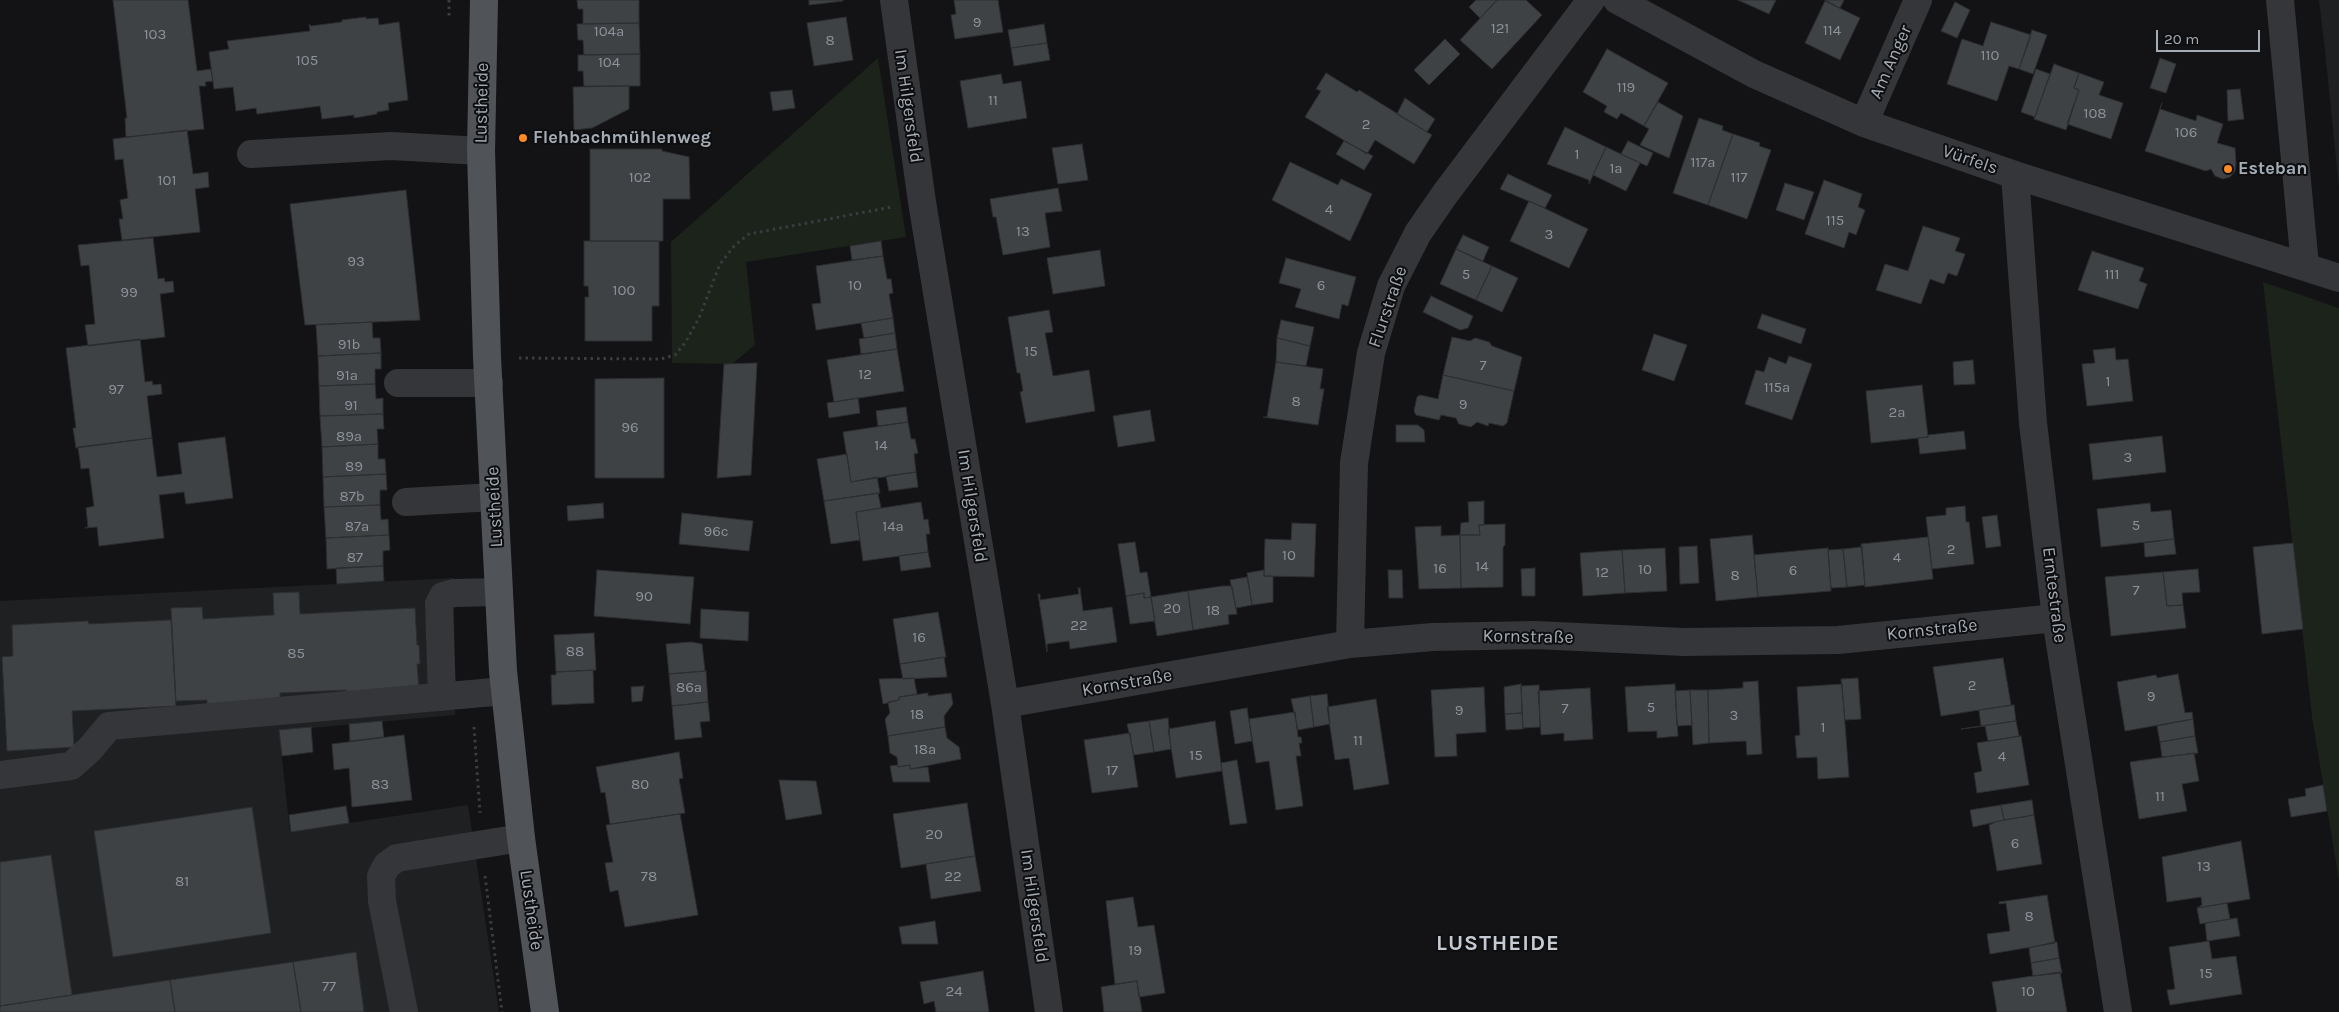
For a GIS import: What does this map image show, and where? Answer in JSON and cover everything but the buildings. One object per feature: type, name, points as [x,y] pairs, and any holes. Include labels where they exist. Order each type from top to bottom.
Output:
[{"type":"main road","name":"Lustheide","points":[[484,0],[482,151],[488,370],[499,592],[505,691],[521,838],[545,1012]]},
{"type":"street","name":"Im Hilgersfeld","points":[[894,0],[922,202],[1005,704],[1049,1012]]},
{"type":"street","name":"Flurstraße","points":[[1350,644],[1354,464],[1371,353],[1391,286],[1418,233],[1444,194],[1591,0]]},
{"type":"street","name":"Vürfels","points":[[1617,0],[1754,74],[1864,123],[2015,175],[2339,278]]},
{"type":"street","name":"Am Anger","points":[[1864,123],[1918,0]]},
{"type":"street","points":[[2280,0],[2305,266]]},
{"type":"street","points":[[251,154],[391,146],[482,151]]},
{"type":"street","name":"Erntestraße","points":[[2015,175],[2033,423],[2056,618],[2118,1012]]},
{"type":"street","points":[[398,382],[488,370]]},
{"type":"street","points":[[406,502],[494,497]]},
{"type":"street","points":[[442,697],[439,604],[443,596],[454,593],[499,592]]},
{"type":"street","name":"Kornstraße","points":[[1005,704],[1350,644],[1433,637],[1535,635],[1684,642],[1838,640],[2056,618]]},
{"type":"street","points":[[0,775],[71,766],[90,749],[109,726],[505,691]]},
{"type":"street","points":[[404,1012],[382,901],[381,876],[387,865],[397,858],[521,838]]},
{"type":"path","points":[[488,370],[661,359],[675,355],[685,343],[699,318],[720,264],[735,244],[749,234],[773,228],[922,202]]},
{"type":"shaded area","points":[[2319,0],[2339,0],[2339,188],[2325,51]]},
{"type":"shaded area","points":[[878,58],[906,237],[746,262],[755,345],[732,364],[672,363],[671,242]]},
{"type":"shaded area","points":[[2263,282],[2339,308],[2339,881],[2312,717]]},
{"type":"shaded area","points":[[454,578],[455,715],[279,731],[290,832],[468,805],[499,1012],[0,1012],[0,601]]},
{"type":"place","name":"Flehbachmühlenweg","points":[[523,138]]},
{"type":"place","name":"Esteban","points":[[2228,169]]},
{"type":"district","name":"LUSTHEIDE","points":[[1498,944]]}]
